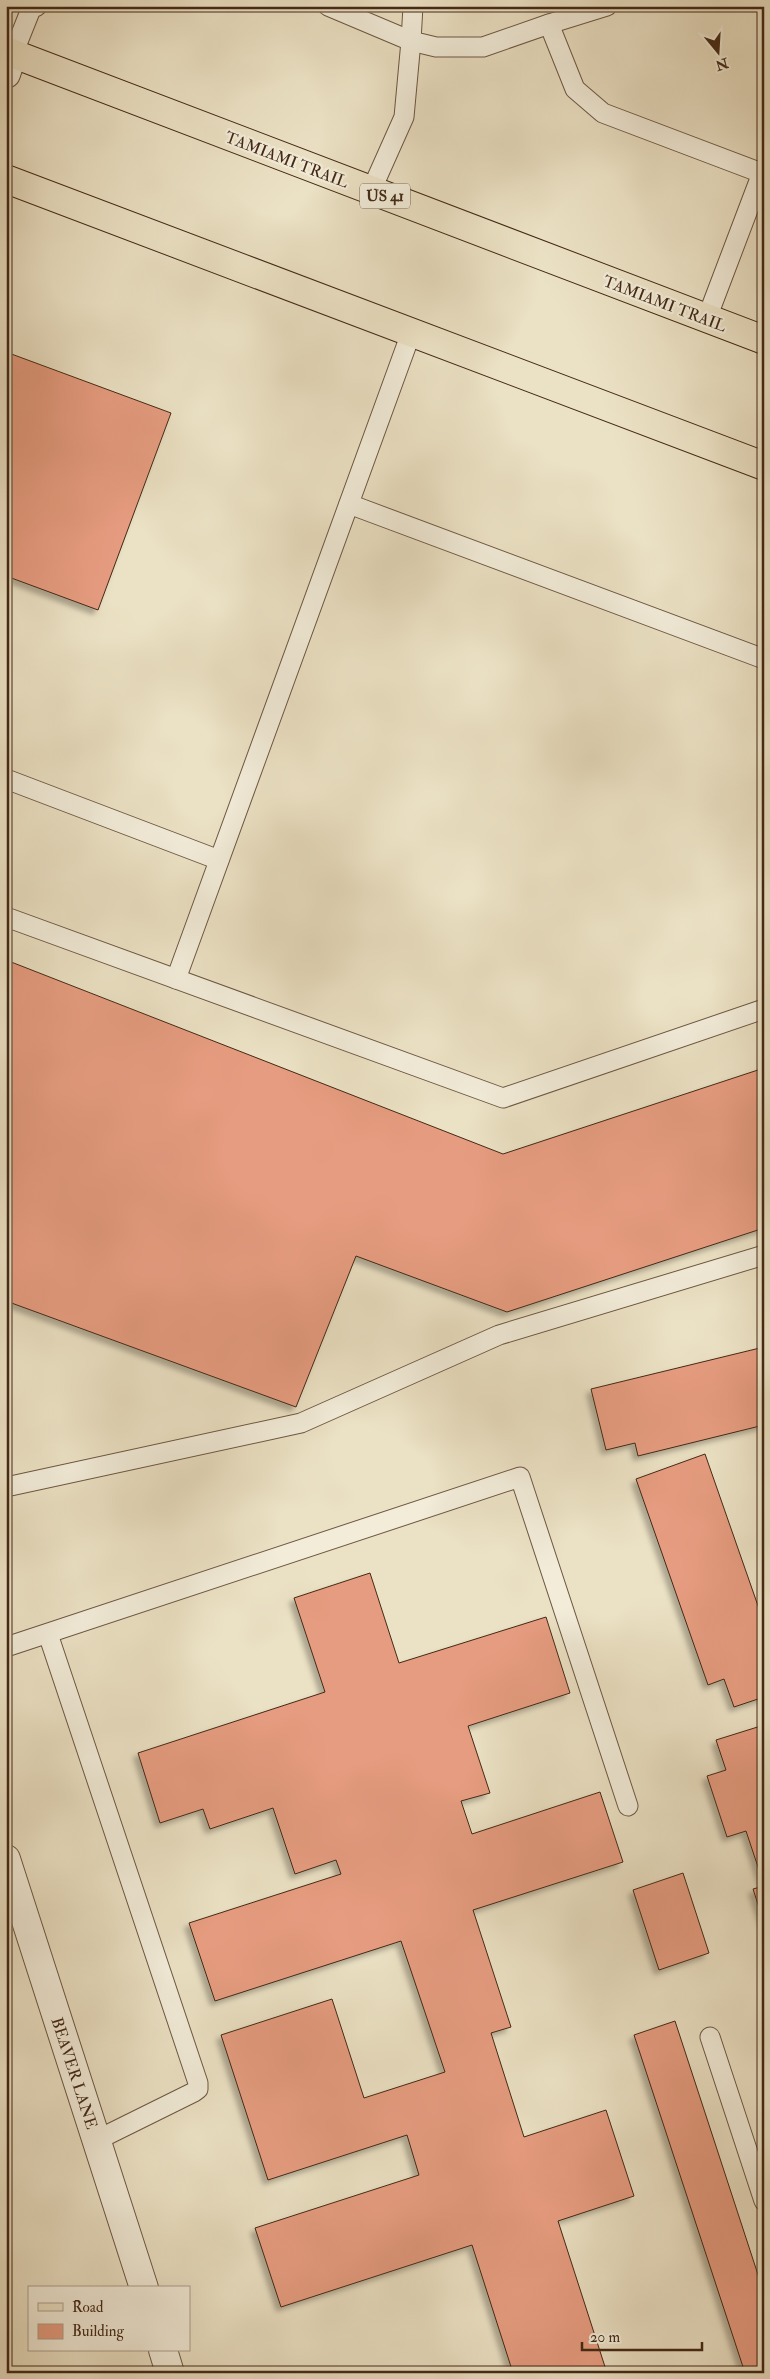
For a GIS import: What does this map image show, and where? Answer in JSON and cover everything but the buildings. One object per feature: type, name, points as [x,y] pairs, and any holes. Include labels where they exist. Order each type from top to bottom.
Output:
[{"type":"main road","name":"TAMIAMI TRAIL","points":[[9,59],[371,191],[764,340]]},
{"type":"main road","points":[[6,179],[764,466]]},
{"type":"street","name":"BEAVER LANE","points":[[6,1859],[13,1901],[97,2140],[143,2286]]},
{"type":"street","points":[[164,2352],[170,2373]]},
{"type":"lane","points":[[328,6],[411,41],[436,47],[483,46],[607,6]]},
{"type":"lane","points":[[371,191],[404,117],[413,6]]},
{"type":"lane","points":[[9,59],[33,7]]},
{"type":"lane","points":[[549,24],[575,89],[603,113],[763,174],[707,318]]},
{"type":"lane","points":[[176,979],[411,332]]},
{"type":"lane","points":[[349,504],[764,659]]},
{"type":"lane","points":[[6,779],[219,860]]},
{"type":"lane","points":[[6,918],[503,1098],[764,1009]]},
{"type":"lane","points":[[6,1487],[301,1423],[499,1335],[764,1255]]},
{"type":"lane","points":[[6,1647],[520,1477],[628,1806]]},
{"type":"lane","points":[[48,1634],[198,2082],[198,2089],[194,2092],[97,2140]]},
{"type":"lane","points":[[710,2037],[764,2202]]}]
